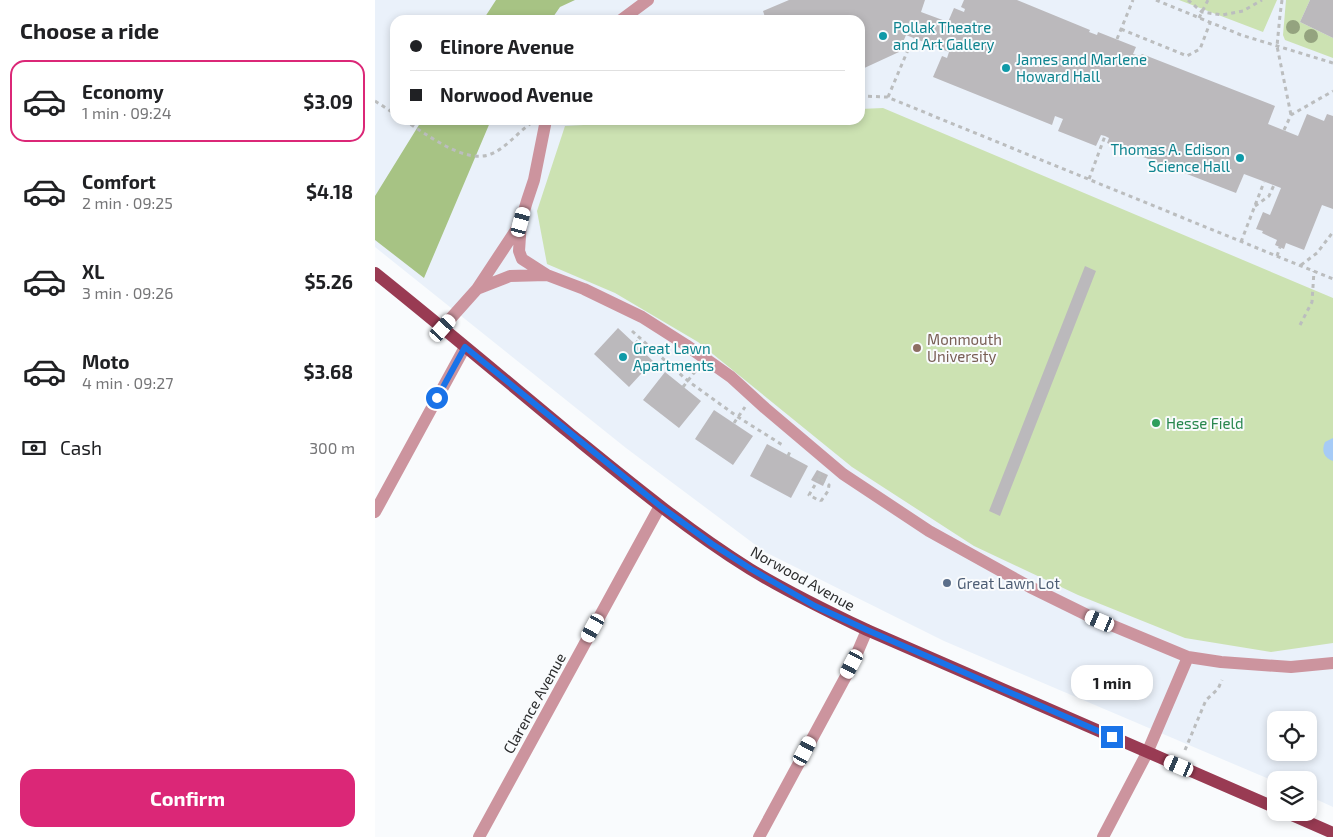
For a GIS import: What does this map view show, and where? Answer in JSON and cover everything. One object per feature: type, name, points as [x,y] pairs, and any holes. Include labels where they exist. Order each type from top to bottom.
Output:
[{"type":"main road","name":"Norwood Avenue","points":[[375,273],[660,506],[712,544],[751,569],[815,606],[867,630],[1267,804]]},
{"type":"main road","points":[[1306,821],[1333,833]]},
{"type":"street","points":[[628,15],[648,0]]},
{"type":"street","points":[[540,125],[534,180],[521,222],[519,251],[522,259],[547,275],[584,289],[634,313],[704,358],[731,377],[843,474],[929,531],[1029,587],[1087,615],[1188,657],[1221,662],[1291,666],[1333,662]]},
{"type":"street","points":[[443,328],[477,289],[521,222]]},
{"type":"street","points":[[477,289],[510,276],[547,275]]},
{"type":"street","points":[[375,512],[465,347]]},
{"type":"street","name":"Clarence Avenue","points":[[479,837],[660,506]]},
{"type":"street","points":[[759,837],[852,664],[867,630]]},
{"type":"street","points":[[1103,837],[1147,752],[1188,657]]},
{"type":"path","points":[[1117,39],[1133,0]]},
{"type":"path","points":[[1155,0],[1241,35],[1333,63]]},
{"type":"path","points":[[1188,0],[1202,12],[1222,14],[1243,11],[1262,0]]},
{"type":"path","points":[[1199,18],[1208,0]]},
{"type":"path","points":[[1282,0],[1277,46],[1291,115]]},
{"type":"path","points":[[1121,29],[1187,56],[1200,49],[1210,23]]},
{"type":"path","points":[[887,97],[913,38]]},
{"type":"path","points":[[1284,130],[1291,115],[1333,92]]},
{"type":"path","points":[[865,96],[887,97],[1333,279]]},
{"type":"path","points":[[375,101],[390,111]]},
{"type":"path","points":[[412,125],[456,152],[474,157],[491,154],[499,150],[534,125]]},
{"type":"path","points":[[1089,179],[1105,136]]},
{"type":"path","points":[[1241,242],[1264,182]]},
{"type":"path","points":[[1255,206],[1269,196],[1274,185]]},
{"type":"path","points":[[1301,266],[1317,253],[1333,232]]},
{"type":"path","points":[[1277,256],[1280,247]]},
{"type":"path","points":[[1301,324],[1311,302],[1314,271]]},
{"type":"path","points":[[627,326],[688,381],[738,417],[798,454]]},
{"type":"path","points":[[635,344],[641,338]]},
{"type":"path","points":[[683,387],[704,358]]},
{"type":"path","points":[[819,478],[829,486],[821,502],[809,495],[823,468]]},
{"type":"path","points":[[1185,750],[1206,700],[1218,689],[1222,680]]},
{"type":"shaded area","name":"Monmouth University","points":[[375,0],[1333,0],[1333,807],[1317,800],[1317,771],[1267,771],[1267,778],[944,641],[765,552],[626,448],[375,247]]},
{"type":"green space","points":[[496,0],[575,0],[560,7],[554,15],[486,15]]},
{"type":"green space","points":[[1179,0],[1277,0],[1263,32]]},
{"type":"green space","points":[[1286,0],[1310,0],[1300,22],[1333,38],[1333,58],[1285,40],[1283,35]]},
{"type":"green space","points":[[883,108],[1333,298],[1333,643],[1271,652],[1185,638],[1078,595],[974,546],[852,467],[698,342],[615,293],[547,264],[537,211],[565,126],[865,125],[865,109]]},
{"type":"green space","points":[[419,125],[489,125],[424,278],[375,240],[375,196]]},
{"type":"water","points":[[1333,438],[1333,461],[1325,456],[1323,448],[1325,442]]},
{"type":"building","points":[[789,0],[925,0],[921,12],[948,22],[954,8],[964,12],[965,9],[961,7],[964,0],[1017,0],[1090,30],[1089,32],[1097,35],[1098,32],[1136,47],[1133,54],[1140,56],[1142,54],[1275,106],[1268,124],[1298,136],[1307,114],[1324,121],[1327,114],[1333,116],[1333,209],[1322,205],[1304,250],[1286,243],[1284,249],[1275,245],[1277,240],[1256,229],[1263,212],[1270,215],[1281,188],[1244,174],[1236,193],[1107,143],[1109,138],[1105,136],[1101,135],[1096,146],[1058,131],[1063,119],[1055,116],[1052,125],[933,77],[942,56],[947,58],[949,52],[906,35],[899,52],[865,68],[865,15],[764,15],[763,11]]},
{"type":"building","points":[[1310,0],[1333,0],[1333,38],[1300,22]]},
{"type":"building","points":[[1085,266],[1096,271],[1000,516],[989,511]]},
{"type":"building","name":"Great Lawn Apartments","points":[[618,328],[653,361],[629,387],[594,354]]},
{"type":"building","name":"Great Lawn Apartments","points":[[665,372],[701,401],[679,428],[643,400]]},
{"type":"building","name":"Great Lawn Apartments","points":[[714,410],[753,436],[733,465],[695,439]]},
{"type":"building","points":[[767,444],[808,466],[791,498],[750,476]]},
{"type":"building","points":[[817,470],[828,475],[823,486],[811,480]]},
{"type":"place","name":"Pollak Theatre and Art Gallery","points":[[883,36]]},
{"type":"place","name":"James and Marlene Howard Hall","points":[[1006,68]]},
{"type":"place","name":"Thomas A. Edison Science Hall","points":[[1240,158]]},
{"type":"place","name":"Monmouth University","points":[[917,348]]},
{"type":"place","name":"Great Lawn Apartments","points":[[623,357]]},
{"type":"place","name":"Hesse Field","points":[[1156,423]]},
{"type":"place","name":"Great Lawn Lot","points":[[947,583]]},
{"type":"route","points":[[437,398],[465,347],[660,506],[712,544],[751,569],[815,606],[1112,737]]}]
